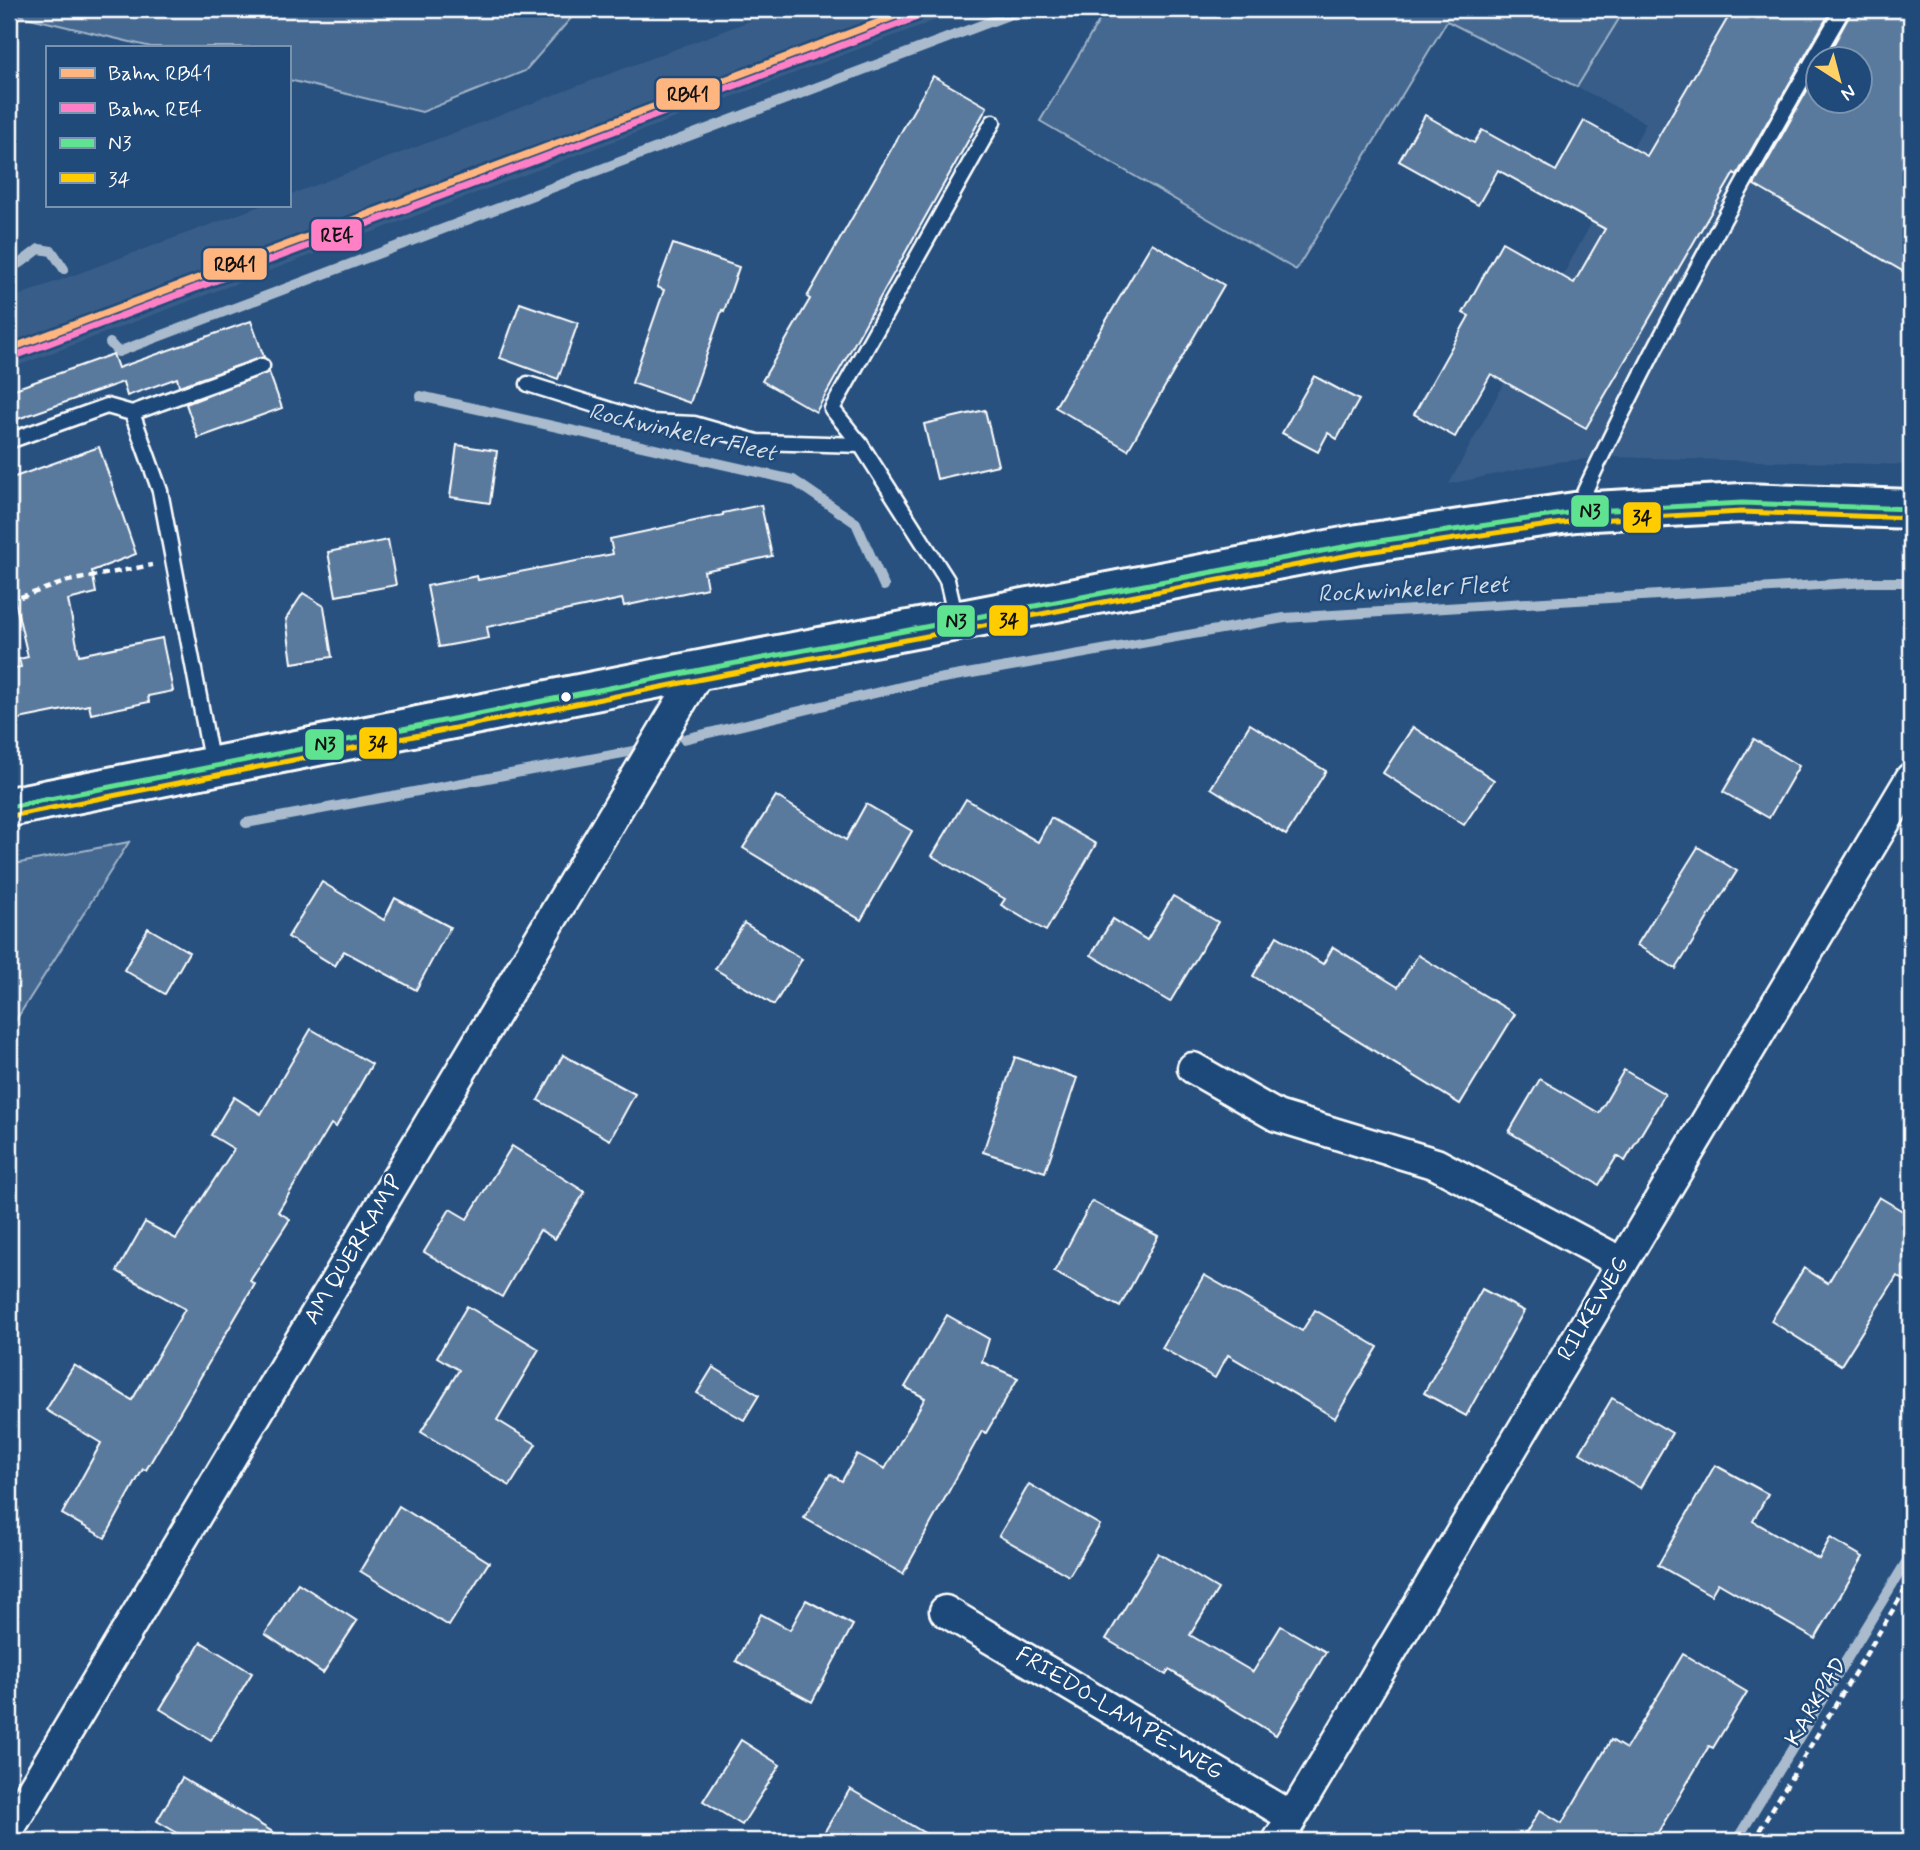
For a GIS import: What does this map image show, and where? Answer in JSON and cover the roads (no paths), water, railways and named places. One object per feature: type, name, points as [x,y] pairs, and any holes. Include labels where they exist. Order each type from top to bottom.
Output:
[{"type":"main road","points":[[9,807],[700,670],[1359,544],[1575,512],[1742,503],[1911,509]]},
{"type":"street","name":"AM QUERKAMP","points":[[9,1829],[700,670]]},
{"type":"street","name":"RILKEWEG","points":[[1285,1829],[1911,778]]},
{"type":"street","points":[[1193,1068],[1277,1116],[1436,1164],[1622,1263]]},
{"type":"street","name":"FRIEDO-LAMPE-WEG","points":[[945,1611],[1285,1829]]},
{"type":"lane","points":[[1575,512],[1611,433],[1742,184],[1843,9]]},
{"type":"lane","points":[[956,621],[947,580],[861,445],[832,409],[993,122]]},
{"type":"lane","points":[[9,441],[107,406],[132,413],[262,366]]},
{"type":"lane","points":[[528,384],[649,422],[694,424],[757,442],[861,445]]},
{"type":"lane","points":[[132,413],[160,491],[212,767]]},
{"type":"waterway","points":[[110,343],[118,352],[1024,9]]},
{"type":"waterway","name":"Rockwinkeler Fleet","points":[[9,268],[39,249],[52,251],[64,269]]},
{"type":"waterway","name":"Rockwinkeler Fleet","points":[[420,396],[793,480],[856,523],[884,586]]},
{"type":"waterway","name":"Rockwinkeler Fleet","points":[[684,739],[921,682],[1284,618],[1868,582],[1911,582]]},
{"type":"waterway","points":[[246,823],[639,750]]},
{"type":"waterway","points":[[1736,1841],[1911,1554]]},
{"type":"rail line","name":"RB41","points":[[9,349],[914,9]]},
{"type":"rail line","name":"RE4","points":[[12,357],[917,17]]}]
